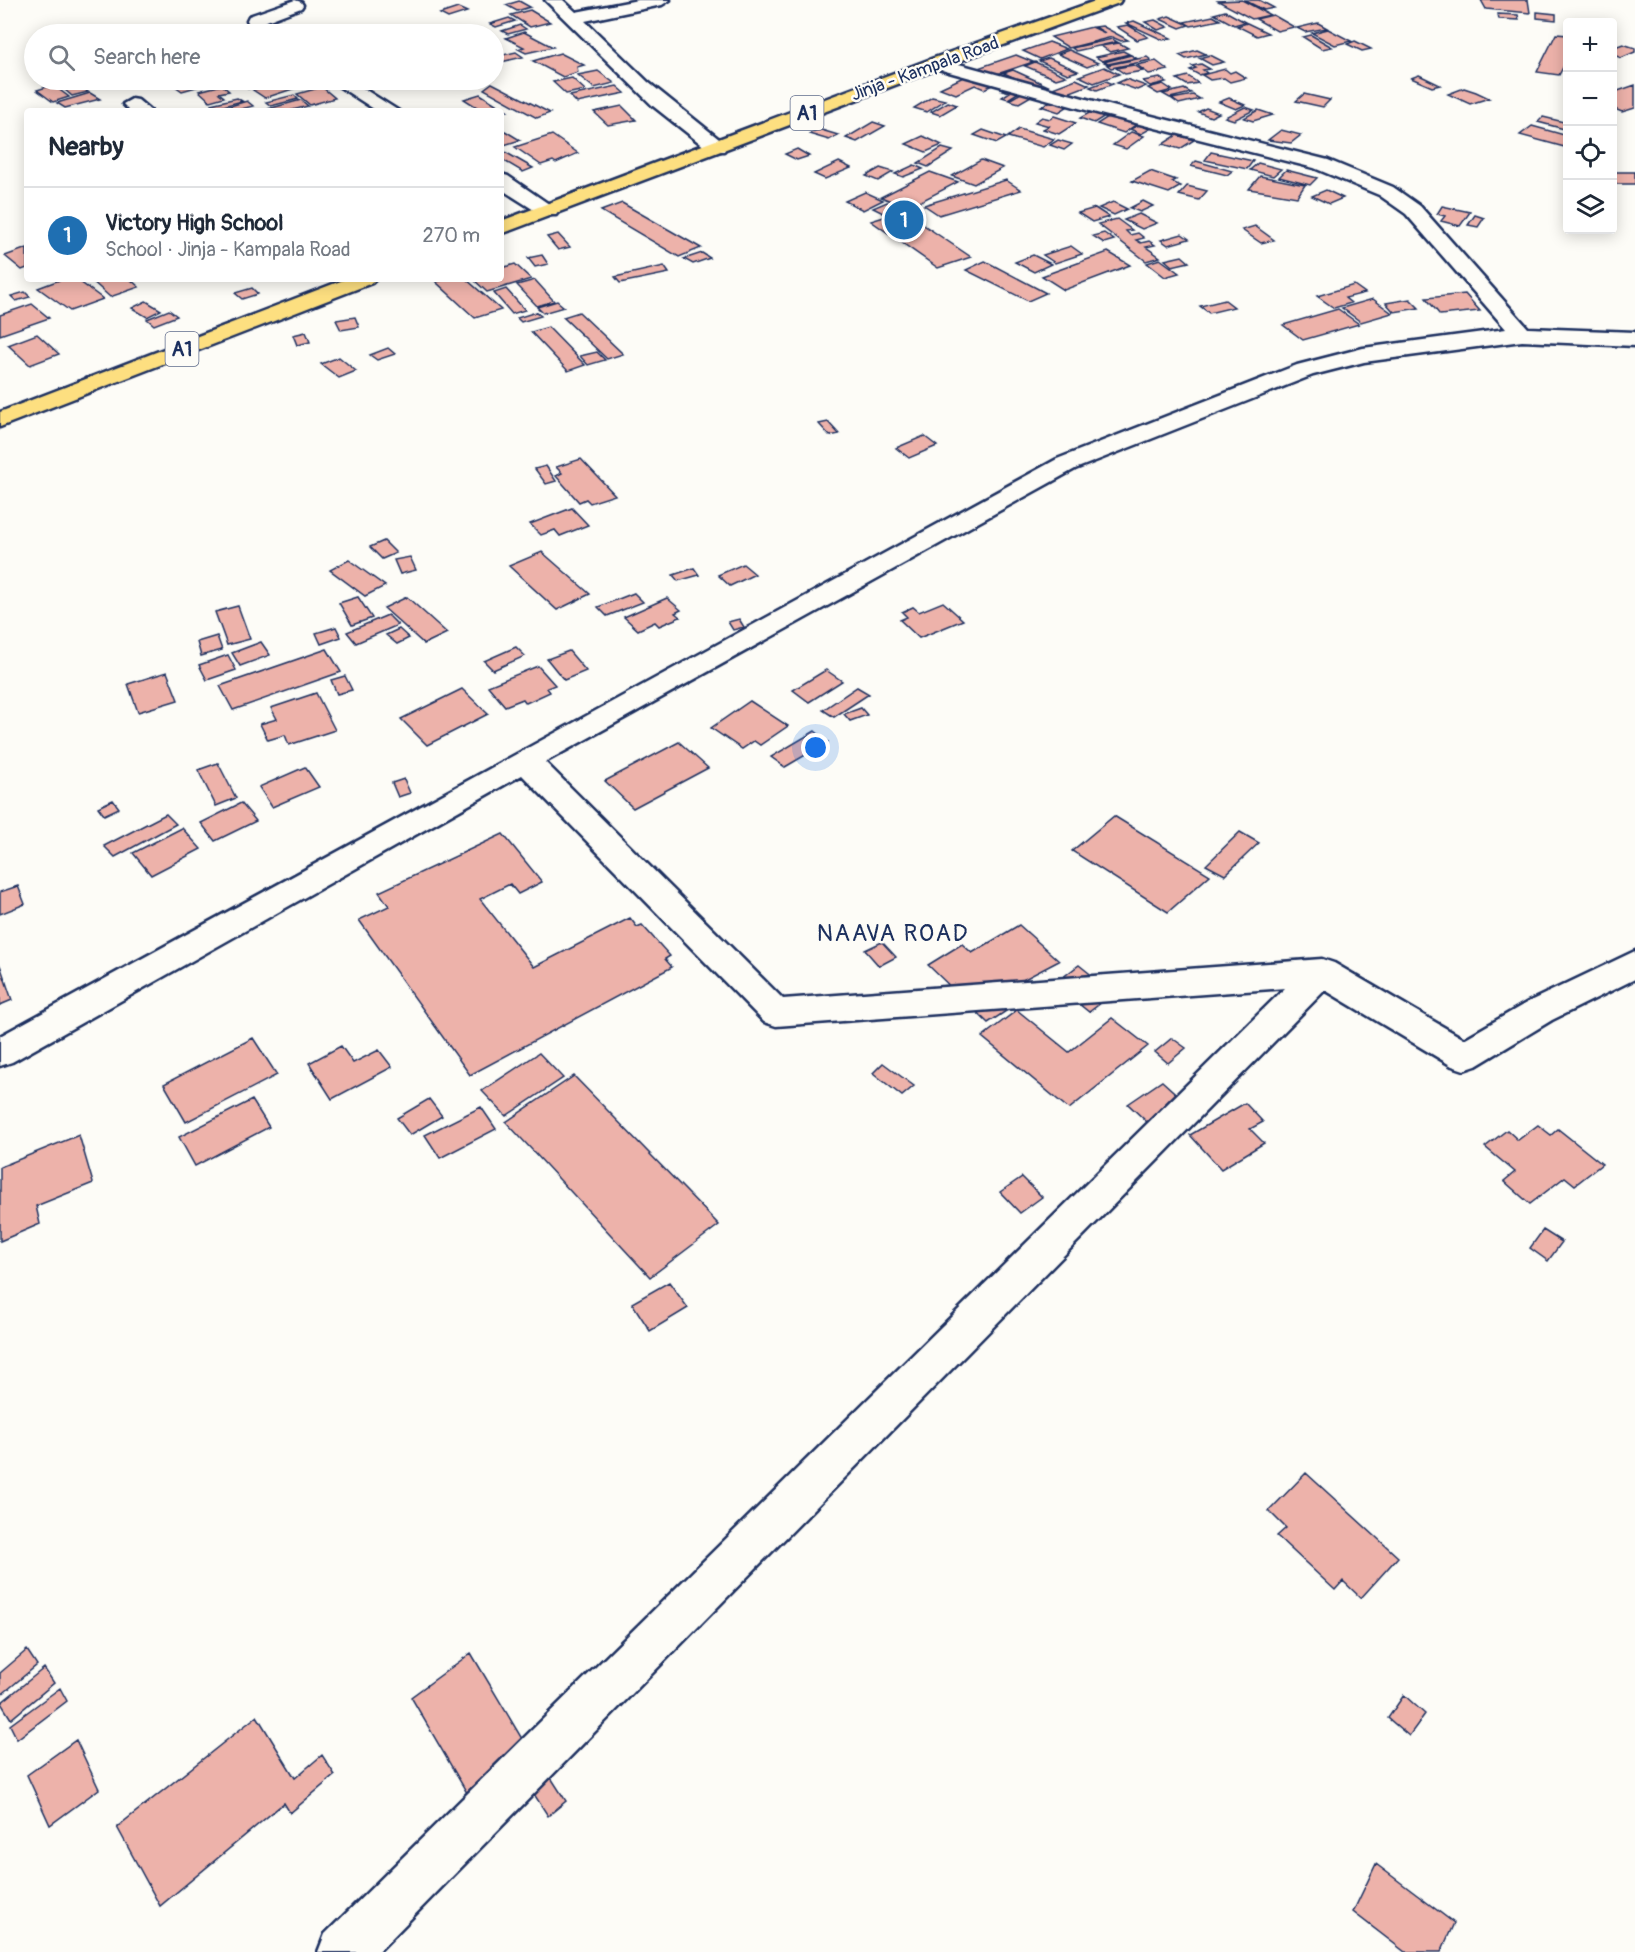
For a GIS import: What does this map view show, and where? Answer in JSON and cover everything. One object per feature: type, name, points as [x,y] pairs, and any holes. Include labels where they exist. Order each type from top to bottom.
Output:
[{"type":"highway","name":"Jinja - Kampala Road","points":[[504,227],[937,63],[1113,0]]},
{"type":"highway","name":"A1","points":[[0,420],[357,282]]},
{"type":"street","points":[[553,0],[667,112],[717,147]]},
{"type":"street","points":[[573,18],[662,0]]},
{"type":"street","points":[[257,24],[255,20],[295,5]]},
{"type":"street","points":[[937,63],[1110,111],[1321,164],[1362,179],[1386,191],[1413,210],[1522,334]]},
{"type":"street","points":[[355,90],[385,108]]},
{"type":"street","points":[[504,182],[549,211]]},
{"type":"street","points":[[0,1052],[934,534],[1076,460],[1305,370],[1363,356],[1522,334],[1635,339]]},
{"type":"street","points":[[525,760],[776,1013],[1322,972],[1464,1056],[1540,1011],[1635,964]]},
{"type":"street","points":[[343,1952],[1322,972]]},
{"type":"building","points":[[1242,0],[1270,15],[1252,19],[1218,1]]},
{"type":"building","points":[[1244,0],[1259,0],[1274,8],[1264,10]]},
{"type":"building","points":[[1481,0],[1528,0],[1530,13],[1486,9]]},
{"type":"building","points":[[519,1],[530,7],[517,11],[506,5]]},
{"type":"building","points":[[458,8],[467,12],[448,18],[440,14]]},
{"type":"building","points":[[530,10],[550,22],[530,27],[511,15]]},
{"type":"building","points":[[1225,11],[1245,22],[1234,25],[1214,14]]},
{"type":"building","points":[[1537,12],[1556,14],[1556,20],[1537,18]]},
{"type":"building","points":[[1498,14],[1518,15],[1519,20],[1499,19]]},
{"type":"building","points":[[1273,15],[1294,27],[1277,31],[1256,19]]},
{"type":"building","points":[[1169,16],[1189,25],[1180,28],[1160,19]]},
{"type":"building","points":[[1213,16],[1220,20],[1191,26],[1184,22]]},
{"type":"building","points":[[509,18],[515,21],[504,24],[490,24]]},
{"type":"building","points":[[1155,20],[1168,27],[1158,30],[1145,22]]},
{"type":"building","points":[[1134,21],[1171,38],[1163,40],[1126,23]]},
{"type":"building","points":[[1247,23],[1268,33],[1257,36],[1237,26]]},
{"type":"building","points":[[1318,23],[1327,28],[1305,32],[1297,28]]},
{"type":"building","points":[[520,25],[526,29],[508,34],[504,30]]},
{"type":"building","points":[[1128,25],[1148,37],[1137,40],[1117,27]]},
{"type":"building","points":[[1102,26],[1128,40],[1121,41],[1112,37],[1069,48],[1051,37],[1092,27],[1105,33],[1095,27]]},
{"type":"building","points":[[1328,29],[1351,41],[1335,45],[1312,33]]},
{"type":"building","points":[[524,32],[553,47],[526,53],[518,49],[524,47],[506,38]]},
{"type":"building","points":[[1556,34],[1563,35],[1563,67],[1559,75],[1537,72]]},
{"type":"building","points":[[1311,35],[1332,47],[1322,49],[1303,37]]},
{"type":"building","points":[[1112,39],[1117,42],[1076,51],[1072,48]]},
{"type":"building","points":[[1355,41],[1371,49],[1362,51],[1347,44]]},
{"type":"building","points":[[1049,42],[1067,49],[1040,59],[1023,51]]},
{"type":"building","points":[[1119,43],[1128,48],[1110,52],[1101,46]]},
{"type":"building","points":[[1623,44],[1635,48],[1635,52],[1621,58],[1617,56],[1617,46]]},
{"type":"building","points":[[1069,50],[1098,63],[1087,67],[1058,54]]},
{"type":"building","points":[[1197,50],[1206,54],[1186,59],[1179,55]]},
{"type":"building","points":[[1123,51],[1129,54],[1102,61],[1096,57]]},
{"type":"building","points":[[516,52],[523,57],[504,61],[504,55]]},
{"type":"building","points":[[560,53],[584,65],[577,67],[578,72],[563,77],[533,61]]},
{"type":"building","points":[[1016,55],[1033,62],[994,75],[978,68]]},
{"type":"building","points":[[1131,55],[1136,58],[1108,64],[1104,62]]},
{"type":"building","points":[[1210,55],[1224,62],[1212,65],[1199,58]]},
{"type":"building","points":[[1147,57],[1151,60],[1111,68],[1107,65]]},
{"type":"building","points":[[1049,58],[1078,71],[1068,74],[1039,61]]},
{"type":"building","points":[[1156,61],[1168,70],[1149,74],[1137,65]]},
{"type":"building","points":[[1035,62],[1066,76],[1056,79],[1025,66]]},
{"type":"building","points":[[1201,64],[1210,69],[1203,70],[1207,73],[1199,75],[1190,70],[1196,68],[1192,66]]},
{"type":"building","points":[[1134,65],[1143,71],[1125,74],[1116,68]]},
{"type":"building","points":[[1104,67],[1119,74],[1094,83],[1079,76]]},
{"type":"building","points":[[1225,69],[1230,73],[1235,71],[1246,78],[1230,82],[1224,78],[1210,80],[1202,75]]},
{"type":"building","points":[[1013,70],[1048,86],[1039,89],[1004,73]]},
{"type":"building","points":[[598,71],[614,83],[594,88],[578,75]]},
{"type":"building","points":[[972,73],[997,83],[984,89],[975,85],[956,94],[940,88]]},
{"type":"building","points":[[1419,75],[1440,85],[1432,87],[1411,78]]},
{"type":"building","points":[[1188,76],[1198,83],[1187,85],[1177,79]]},
{"type":"building","points":[[572,78],[585,90],[566,94],[553,82]]},
{"type":"building","points":[[1160,78],[1166,82],[1150,86],[1143,81]]},
{"type":"building","points":[[1076,79],[1089,85],[1063,95],[1050,89]]},
{"type":"building","points":[[1126,79],[1146,86],[1137,90],[1117,83]]},
{"type":"building","points":[[1106,81],[1113,84],[1097,90],[1090,87]]},
{"type":"building","points":[[1163,84],[1172,90],[1158,94],[1148,88]]},
{"type":"building","points":[[1010,85],[1024,89],[1008,99],[1002,97],[1010,92],[1002,90]]},
{"type":"building","points":[[1635,85],[1635,108],[1622,112],[1617,110],[1617,91]]},
{"type":"building","points":[[617,86],[625,93],[577,103],[570,96]]},
{"type":"building","points":[[1464,88],[1489,98],[1470,104],[1448,94]]},
{"type":"building","points":[[504,89],[550,113],[537,118],[486,90]]},
{"type":"building","points":[[1028,89],[1038,92],[1019,103],[1009,100]]},
{"type":"building","points":[[1184,89],[1191,93],[1170,98],[1163,94]]},
{"type":"building","points":[[37,90],[60,90],[69,97],[53,102]]},
{"type":"building","points":[[65,90],[88,92],[72,96]]},
{"type":"building","points":[[253,90],[290,90],[265,98]]},
{"type":"building","points":[[311,90],[326,90],[335,98],[310,105],[297,94]]},
{"type":"building","points":[[199,91],[229,91],[219,93],[224,97],[210,101]]},
{"type":"building","points":[[90,93],[100,99],[65,108],[57,103]]},
{"type":"building","points":[[480,94],[502,108],[478,108],[464,99]]},
{"type":"building","points":[[1304,94],[1330,100],[1323,107],[1296,101]]},
{"type":"building","points":[[294,95],[298,99],[271,106],[266,102]]},
{"type":"building","points":[[1193,95],[1200,99],[1179,104],[1172,99]]},
{"type":"building","points":[[932,97],[945,100],[927,112],[914,108]]},
{"type":"building","points":[[237,98],[242,101],[216,108],[211,104]]},
{"type":"building","points":[[1229,98],[1245,105],[1236,109],[1219,102]]},
{"type":"building","points":[[301,100],[308,106],[300,108],[272,108]]},
{"type":"building","points":[[1053,100],[1070,105],[1059,112],[1041,106]]},
{"type":"building","points":[[247,101],[253,106],[245,108],[223,108]]},
{"type":"building","points":[[948,102],[957,105],[940,115],[931,112]]},
{"type":"building","points":[[622,106],[636,120],[608,125],[594,112]]},
{"type":"building","points":[[1245,107],[1254,110],[1234,120],[1225,117]]},
{"type":"building","points":[[1206,108],[1219,113],[1211,117],[1198,112]]},
{"type":"building","points":[[1258,110],[1273,115],[1253,121],[1244,118]]},
{"type":"building","points":[[1091,112],[1105,116],[1094,123],[1080,118]]},
{"type":"building","points":[[1111,115],[1138,123],[1124,133],[1097,124]]},
{"type":"building","points":[[1054,116],[1076,123],[1059,134],[1043,129],[1049,126],[1035,122],[1042,117],[1050,119]]},
{"type":"building","points":[[1543,117],[1563,122],[1563,129],[1538,122]]},
{"type":"building","points":[[873,122],[885,126],[857,142],[846,138]]},
{"type":"building","points":[[1139,125],[1150,129],[1141,134],[1130,129]]},
{"type":"building","points":[[1532,126],[1563,135],[1563,147],[1520,135]]},
{"type":"building","points":[[818,129],[838,135],[829,140],[809,134]]},
{"type":"building","points":[[1019,129],[1054,139],[1043,147],[1008,137]]},
{"type":"building","points":[[983,130],[1006,138],[997,143],[974,135]]},
{"type":"building","points":[[1281,130],[1301,135],[1291,143],[1268,140]]},
{"type":"building","points":[[505,131],[520,140],[504,145]]},
{"type":"building","points":[[1131,132],[1144,136],[1126,149],[1113,145]]},
{"type":"building","points":[[552,135],[578,153],[556,163],[553,161],[541,165],[515,147]]},
{"type":"building","points":[[1177,135],[1194,140],[1180,149],[1163,144]]},
{"type":"building","points":[[923,136],[942,145],[926,152],[906,144]]},
{"type":"building","points":[[1058,140],[1072,144],[1064,150],[1050,145]]},
{"type":"building","points":[[942,148],[953,151],[928,167],[918,163]]},
{"type":"building","points":[[797,149],[809,156],[797,160],[785,154]]},
{"type":"building","points":[[504,152],[533,168],[523,172],[504,161]]},
{"type":"building","points":[[1211,152],[1253,161],[1247,169],[1205,160]]},
{"type":"building","points":[[981,160],[1003,168],[974,184],[952,176]]},
{"type":"building","points":[[1196,161],[1232,171],[1227,175],[1191,166]]},
{"type":"building","points":[[839,162],[851,168],[825,179],[814,174]]},
{"type":"building","points":[[1258,163],[1281,169],[1273,176],[1250,170]]},
{"type":"building","points":[[914,165],[923,169],[903,177],[895,174]]},
{"type":"building","points":[[880,168],[893,172],[878,181],[866,176]]},
{"type":"building","points":[[1286,170],[1317,178],[1310,185],[1279,177]]},
{"type":"building","points":[[1150,171],[1176,180],[1172,182],[1181,186],[1169,193],[1132,181]]},
{"type":"building","points":[[930,172],[958,182],[908,208],[881,197]]},
{"type":"building","points":[[1617,172],[1635,172],[1635,184],[1617,184]]},
{"type":"building","points":[[1260,176],[1305,185],[1297,197],[1249,189]]},
{"type":"building","points":[[1006,180],[1021,190],[939,215],[924,205]]},
{"type":"building","points":[[1187,186],[1207,191],[1199,200],[1179,195]]},
{"type":"building","points":[[1326,190],[1343,198],[1329,204],[1312,196]]},
{"type":"building","points":[[865,192],[883,200],[863,210],[845,201]]},
{"type":"building","points":[[1143,201],[1153,206],[1140,212],[1130,208]]},
{"type":"building","points":[[887,202],[899,207],[885,214],[873,208]]},
{"type":"building","points":[[1113,202],[1127,209],[1114,215],[1099,208]]},
{"type":"building","points":[[622,203],[701,248],[679,257],[601,211]]},
{"type":"building","points":[[1442,206],[1470,212],[1460,226],[1441,221],[1445,216],[1437,214]]},
{"type":"building","points":[[1095,208],[1109,217],[1092,222],[1078,213]]},
{"type":"building","points":[[903,211],[971,257],[938,268],[871,221]]},
{"type":"building","points":[[1139,214],[1157,223],[1142,229],[1124,220]]},
{"type":"building","points":[[1475,215],[1484,218],[1478,227],[1468,225]]},
{"type":"building","points":[[1117,219],[1132,230],[1126,231],[1130,235],[1138,233],[1144,238],[1136,240],[1141,243],[1149,241],[1155,245],[1146,247],[1160,257],[1146,261],[1098,224]]},
{"type":"building","points":[[1255,226],[1274,240],[1261,243],[1242,230]]},
{"type":"building","points":[[1104,233],[1114,240],[1104,243],[1093,236]]},
{"type":"building","points":[[558,234],[570,247],[558,250],[547,237]]},
{"type":"building","points":[[1182,234],[1189,239],[1168,245],[1161,240]]},
{"type":"building","points":[[1071,246],[1082,254],[1055,263],[1043,255]]},
{"type":"building","points":[[24,249],[24,269],[22,270],[5,256]]},
{"type":"building","points":[[1108,252],[1130,265],[1064,290],[1042,276]]},
{"type":"building","points":[[702,253],[710,258],[693,264],[684,259]]},
{"type":"building","points":[[542,255],[548,264],[535,267],[528,258]]},
{"type":"building","points":[[1033,255],[1051,264],[1034,272],[1015,262]]},
{"type":"building","points":[[1182,256],[1189,262],[1172,266],[1165,260]]},
{"type":"building","points":[[1160,259],[1179,273],[1165,277],[1147,263]]},
{"type":"building","points":[[985,261],[1046,293],[1028,301],[966,270]]},
{"type":"building","points":[[515,264],[531,279],[487,292],[476,282],[504,282],[504,267]]},
{"type":"building","points":[[664,266],[669,273],[620,283],[615,277]]},
{"type":"building","points":[[535,280],[554,301],[537,306],[517,285]]},
{"type":"building","points":[[54,282],[80,282],[103,299],[70,311],[38,288]]},
{"type":"building","points":[[93,282],[133,282],[139,287],[110,297]]},
{"type":"building","points":[[436,282],[469,282],[501,310],[475,318]]},
{"type":"building","points":[[1354,285],[1365,293],[1345,298],[1351,303],[1334,308],[1317,296]]},
{"type":"building","points":[[252,288],[258,294],[242,299],[235,293]]},
{"type":"building","points":[[506,289],[525,310],[512,314],[494,293]]},
{"type":"building","points":[[25,292],[30,297],[16,301],[11,296]]},
{"type":"building","points":[[1465,294],[1480,311],[1440,315],[1426,298]]},
{"type":"building","points":[[1373,299],[1392,313],[1361,322],[1342,308]]},
{"type":"building","points":[[1410,299],[1419,308],[1394,312],[1386,303]]},
{"type":"building","points":[[1225,300],[1234,307],[1209,313],[1200,306]]},
{"type":"building","points":[[146,301],[161,310],[147,317],[132,308]]},
{"type":"building","points":[[557,301],[564,307],[543,313],[537,307]]},
{"type":"building","points":[[32,304],[49,318],[0,335],[0,315]]},
{"type":"building","points":[[1338,309],[1359,324],[1303,340],[1283,325]]},
{"type":"building","points":[[169,310],[177,316],[154,325],[147,319]]},
{"type":"building","points":[[536,312],[541,316],[521,322],[517,318]]},
{"type":"building","points":[[579,312],[623,354],[607,359],[563,317]]},
{"type":"building","points":[[355,317],[359,327],[341,330],[336,320]]},
{"type":"building","points":[[548,327],[585,365],[568,371],[531,332]]},
{"type":"building","points":[[306,332],[310,342],[297,345],[293,335]]},
{"type":"building","points":[[37,334],[59,354],[30,365],[8,345]]},
{"type":"building","points":[[388,348],[395,354],[377,360],[370,355]]},
{"type":"building","points":[[597,352],[605,360],[588,365],[580,356]]},
{"type":"building","points":[[339,357],[356,371],[339,378],[321,364]]},
{"type":"building","points":[[828,422],[839,434],[830,436],[819,424]]},
{"type":"building","points":[[924,436],[937,446],[909,458],[896,448]]},
{"type":"building","points":[[581,459],[615,495],[590,503],[586,499],[579,502],[556,476],[562,473],[556,467]]},
{"type":"building","points":[[546,466],[556,481],[546,484],[535,469]]},
{"type":"building","points":[[572,508],[588,525],[560,536],[555,530],[541,535],[530,524]]},
{"type":"building","points":[[384,541],[396,553],[382,559],[370,547]]},
{"type":"building","points":[[542,552],[590,594],[557,610],[509,566]]},
{"type":"building","points":[[410,557],[416,570],[400,574],[394,560]]},
{"type":"building","points":[[349,560],[385,586],[365,596],[330,570]]},
{"type":"building","points":[[743,564],[755,574],[730,586],[718,575]]},
{"type":"building","points":[[694,568],[699,575],[678,581],[673,575]]},
{"type":"building","points":[[634,593],[643,602],[607,616],[598,607]]},
{"type":"building","points":[[358,597],[372,618],[352,625],[339,603]]},
{"type":"building","points":[[407,597],[447,633],[424,644],[384,608]]},
{"type":"building","points":[[667,598],[681,610],[675,613],[680,617],[659,626],[655,622],[638,630],[624,617]]},
{"type":"building","points":[[943,602],[963,620],[919,638],[900,620],[907,617],[902,612],[913,607],[919,612]]},
{"type":"building","points":[[238,606],[250,639],[227,645],[215,612]]},
{"type":"building","points":[[388,615],[398,625],[356,643],[347,632]]},
{"type":"building","points":[[739,619],[744,627],[733,630],[728,622]]},
{"type":"building","points":[[336,627],[341,637],[321,644],[316,633]]},
{"type":"building","points":[[399,629],[409,638],[397,644],[386,635]]},
{"type":"building","points":[[217,636],[222,650],[201,656],[197,642]]},
{"type":"building","points":[[261,642],[270,655],[240,666],[232,653]]},
{"type":"building","points":[[516,647],[525,656],[493,670],[484,661]]},
{"type":"building","points":[[327,649],[341,672],[233,710],[220,686]]},
{"type":"building","points":[[569,651],[586,671],[564,680],[547,659]]},
{"type":"building","points":[[228,655],[236,670],[207,680],[199,665]]},
{"type":"building","points":[[538,666],[555,685],[547,688],[550,692],[526,703],[523,699],[505,706],[488,686]]},
{"type":"building","points":[[826,670],[842,681],[809,702],[793,690]]},
{"type":"building","points":[[167,672],[178,700],[138,712],[128,684]]},
{"type":"building","points":[[345,676],[352,690],[337,694],[331,680]]},
{"type":"building","points":[[857,687],[869,694],[834,717],[823,710]]},
{"type":"building","points":[[462,689],[488,714],[427,745],[401,719]]},
{"type":"building","points":[[316,693],[335,730],[289,745],[285,735],[268,740],[260,724],[277,719],[271,708]]},
{"type":"building","points":[[750,701],[788,726],[760,745],[754,741],[742,749],[711,728]]},
{"type":"building","points":[[861,708],[867,715],[850,721],[844,714]]},
{"type":"building","points":[[815,731],[828,742],[785,767],[771,757]]},
{"type":"building","points":[[679,742],[708,768],[633,808],[605,781]]},
{"type":"building","points":[[218,763],[236,798],[216,806],[198,770]]},
{"type":"building","points":[[305,767],[319,787],[272,807],[259,787]]},
{"type":"building","points":[[404,779],[410,793],[398,797],[392,783]]},
{"type":"building","points":[[113,800],[119,808],[104,815],[98,807]]},
{"type":"building","points":[[241,803],[256,821],[215,841],[201,823]]},
{"type":"building","points":[[166,814],[176,824],[115,857],[104,846]]},
{"type":"building","points":[[1114,816],[1210,875],[1168,912],[1072,851]]},
{"type":"building","points":[[182,828],[201,849],[151,875],[133,853]]},
{"type":"building","points":[[1240,832],[1259,843],[1225,875],[1206,865]]},
{"type":"building","points":[[503,834],[542,882],[518,894],[510,884],[480,899],[534,967],[630,918],[637,927],[642,925],[670,956],[665,959],[672,967],[470,1075],[359,920],[389,906],[379,892]]},
{"type":"building","points":[[18,886],[25,904],[0,914],[0,892]]},
{"type":"building","points":[[1019,925],[1059,961],[1009,987],[1023,1000],[988,1023],[928,965],[962,944],[972,953]]},
{"type":"building","points":[[882,942],[896,957],[879,966],[865,950]]},
{"type":"building","points":[[0,965],[12,1000],[0,1005]]},
{"type":"building","points":[[1079,965],[1114,993],[1089,1012],[1054,984]]},
{"type":"building","points":[[1017,1010],[1069,1052],[1112,1018],[1148,1046],[1069,1109],[982,1037]]},
{"type":"building","points":[[253,1038],[277,1075],[186,1122],[164,1084]]},
{"type":"building","points":[[1172,1038],[1186,1048],[1168,1063],[1155,1052]]},
{"type":"building","points":[[341,1046],[353,1063],[379,1050],[392,1067],[332,1099],[309,1063]]},
{"type":"building","points":[[539,1053],[563,1078],[506,1116],[482,1091]]},
{"type":"building","points":[[883,1063],[914,1086],[902,1096],[873,1073]]},
{"type":"building","points":[[574,1076],[719,1225],[650,1277],[506,1122]]},
{"type":"building","points":[[1162,1081],[1183,1100],[1148,1123],[1128,1104]]},
{"type":"building","points":[[429,1099],[442,1116],[410,1135],[397,1118]]},
{"type":"building","points":[[252,1100],[269,1127],[195,1166],[179,1137]]},
{"type":"building","points":[[1245,1103],[1263,1122],[1250,1129],[1264,1143],[1221,1169],[1190,1135]]},
{"type":"building","points":[[481,1107],[496,1129],[440,1158],[425,1135]]},
{"type":"building","points":[[1538,1125],[1551,1135],[1558,1129],[1602,1164],[1575,1185],[1565,1177],[1530,1204],[1504,1181],[1515,1172],[1485,1147],[1507,1130],[1518,1140]]},
{"type":"building","points":[[79,1135],[93,1183],[36,1206],[40,1224],[0,1241],[0,1167]]},
{"type":"building","points":[[1022,1177],[1042,1197],[1020,1213],[1000,1192]]},
{"type":"building","points":[[1543,1230],[1562,1242],[1548,1261],[1530,1248]]},
{"type":"building","points":[[669,1282],[688,1308],[650,1331],[632,1303]]},
{"type":"building","points":[[1306,1473],[1398,1557],[1361,1598],[1343,1581],[1335,1590],[1277,1536],[1286,1528],[1269,1511]]},
{"type":"building","points":[[27,1650],[37,1665],[0,1696],[0,1673]]},
{"type":"building","points":[[471,1653],[534,1759],[474,1805],[411,1697]]},
{"type":"building","points":[[44,1668],[54,1683],[11,1719],[1,1703]]},
{"type":"building","points":[[60,1688],[67,1701],[17,1739],[10,1725]]},
{"type":"building","points":[[1404,1695],[1425,1714],[1409,1736],[1388,1718]]},
{"type":"building","points":[[257,1716],[295,1778],[322,1755],[335,1775],[290,1813],[284,1803],[160,1906],[117,1827]]},
{"type":"building","points":[[76,1740],[99,1789],[50,1825],[27,1775]]},
{"type":"building","points":[[548,1773],[566,1801],[548,1816],[530,1788]]},
{"type":"building","points":[[1376,1864],[1454,1923],[1441,1952],[1405,1952],[1353,1912]]},
{"type":"place","name":"Victory High School","points":[[904,220]]},
{"type":"district","name":"NAAVA ROAD","points":[[893,933]]}]
